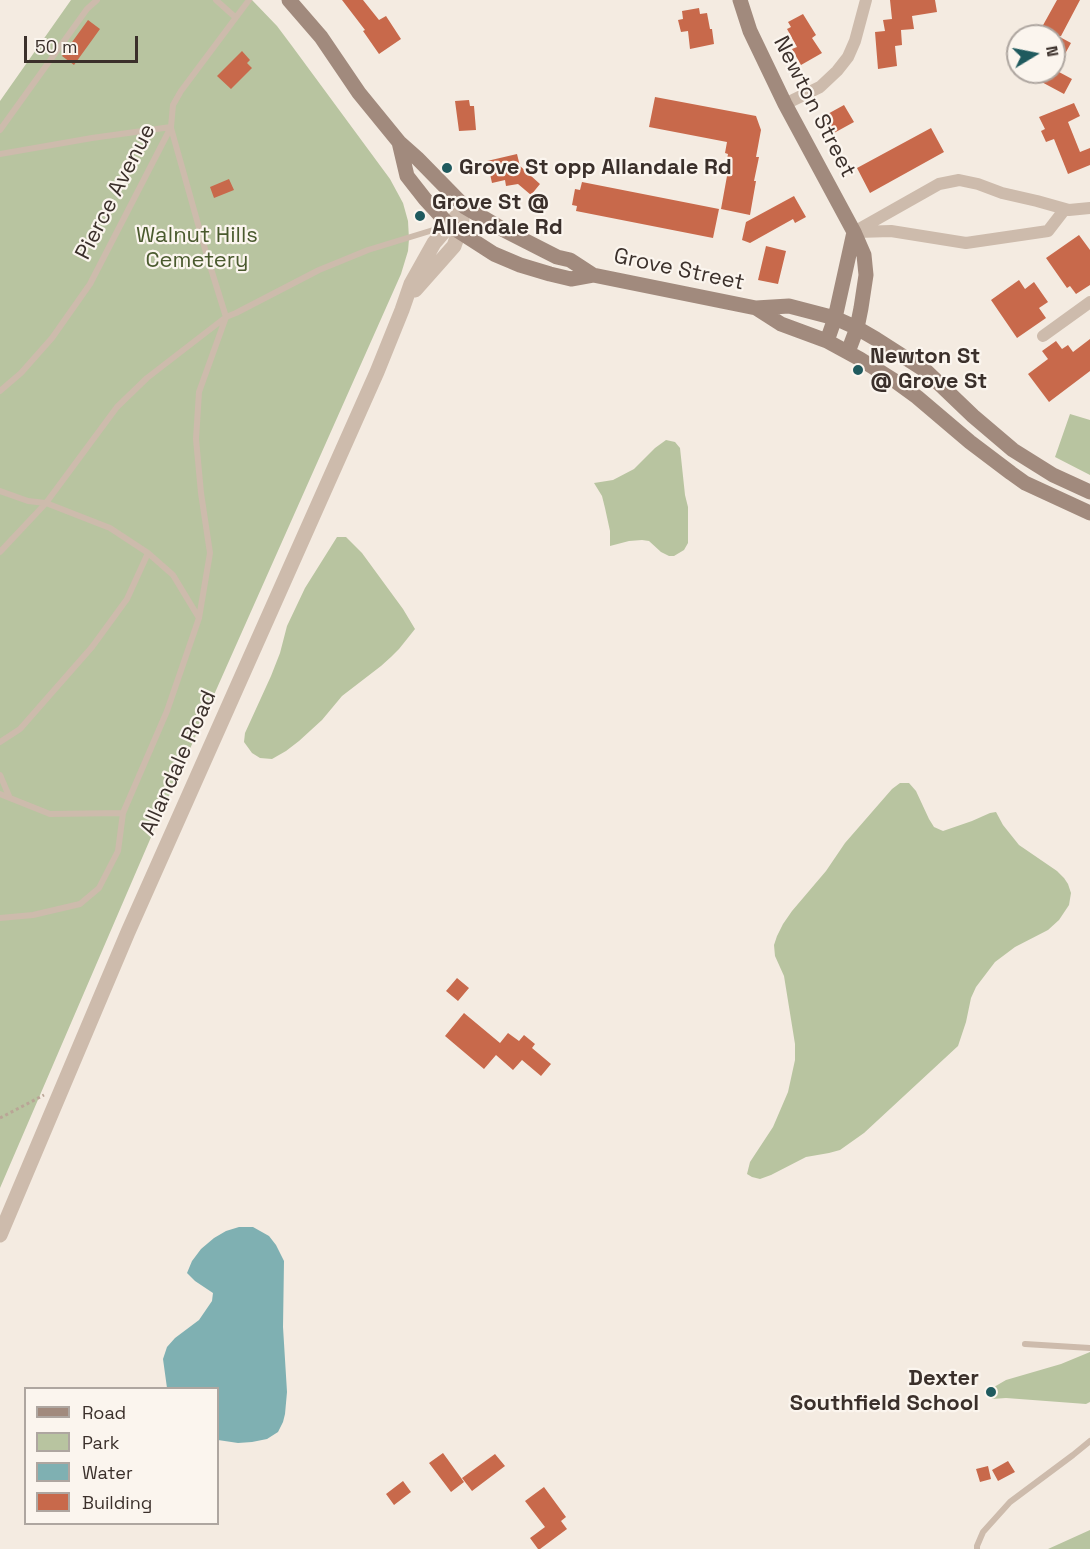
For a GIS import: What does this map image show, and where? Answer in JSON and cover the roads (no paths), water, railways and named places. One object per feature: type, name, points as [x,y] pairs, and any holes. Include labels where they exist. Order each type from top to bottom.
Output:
[{"type":"main road","name":"Grove Street","points":[[289,0],[321,37],[359,93],[399,142],[465,207],[504,230],[557,257],[570,260],[593,275],[756,308],[789,306],[835,318]]},
{"type":"main road","name":"Newton Street","points":[[740,0],[750,31],[785,104],[854,232],[864,255],[866,275],[857,328],[848,352]]},
{"type":"main road","name":"Grove Street","points":[[399,142],[407,176],[454,229],[494,254],[520,265],[571,279],[593,275]]},
{"type":"main road","points":[[854,232],[835,318],[827,341],[895,381],[1011,474],[1047,494],[1090,513]]},
{"type":"main road","name":"Grove Street","points":[[756,308],[782,324],[827,341]]},
{"type":"main road","points":[[835,318],[857,328],[926,372],[973,416],[1019,454],[1053,475],[1090,492]]},
{"type":"street","points":[[785,104],[820,87],[848,57],[855,41],[866,0]]},
{"type":"street","points":[[854,232],[939,184],[959,180],[1069,210],[1090,208]]},
{"type":"street","name":"Allandale Road","points":[[0,1235],[128,932],[377,372],[411,284],[434,243],[454,229],[465,207]]},
{"type":"street","points":[[854,232],[891,231],[966,243],[1048,231],[1065,209]]},
{"type":"street","points":[[1043,336],[1090,302]]},
{"type":"lane","points":[[0,130],[87,9],[97,0]]},
{"type":"lane","points":[[216,0],[235,17]]},
{"type":"lane","name":"Pierce Avenue","points":[[0,391],[21,373],[52,338],[90,284],[171,127],[173,105],[249,0]]},
{"type":"lane","points":[[0,154],[171,127],[226,317],[199,392],[196,439],[210,553],[199,618],[167,711],[123,813],[118,851],[99,888],[80,904],[33,915],[0,918]]},
{"type":"lane","points":[[0,552],[46,503],[117,407],[147,378],[226,317],[319,270],[358,254],[454,229]]},
{"type":"lane","points":[[552,275],[557,257]]},
{"type":"lane","points":[[0,491],[28,501],[46,503],[110,528],[148,554],[173,575],[199,618]]},
{"type":"lane","points":[[0,742],[20,729],[92,647],[127,598],[148,554]]},
{"type":"lane","points":[[0,775],[9,796]]},
{"type":"lane","points":[[0,794],[50,814],[123,813]]},
{"type":"lane","points":[[1025,1344],[1090,1348]]},
{"type":"lane","points":[[977,1549],[983,1532],[1010,1502],[1090,1441]]},
{"type":"water","points":[[239,1227],[253,1227],[269,1236],[284,1261],[283,1327],[287,1392],[285,1414],[278,1432],[267,1439],[252,1442],[219,1440],[219,1387],[167,1387],[163,1359],[167,1347],[199,1320],[212,1301],[213,1293],[187,1273],[201,1249],[226,1231]]},
{"type":"place","name":"Grove St opp Allandale Rd","points":[[447,168]]},
{"type":"place","name":"Grove St @ Allendale Rd","points":[[420,216]]},
{"type":"place","name":"Newton St @ Grove St","points":[[858,370]]},
{"type":"place","name":"Dexter Southfield School","points":[[991,1392]]},
{"type":"park label","name":"Walnut Hills Cemetery","points":[[197,248]]}]
